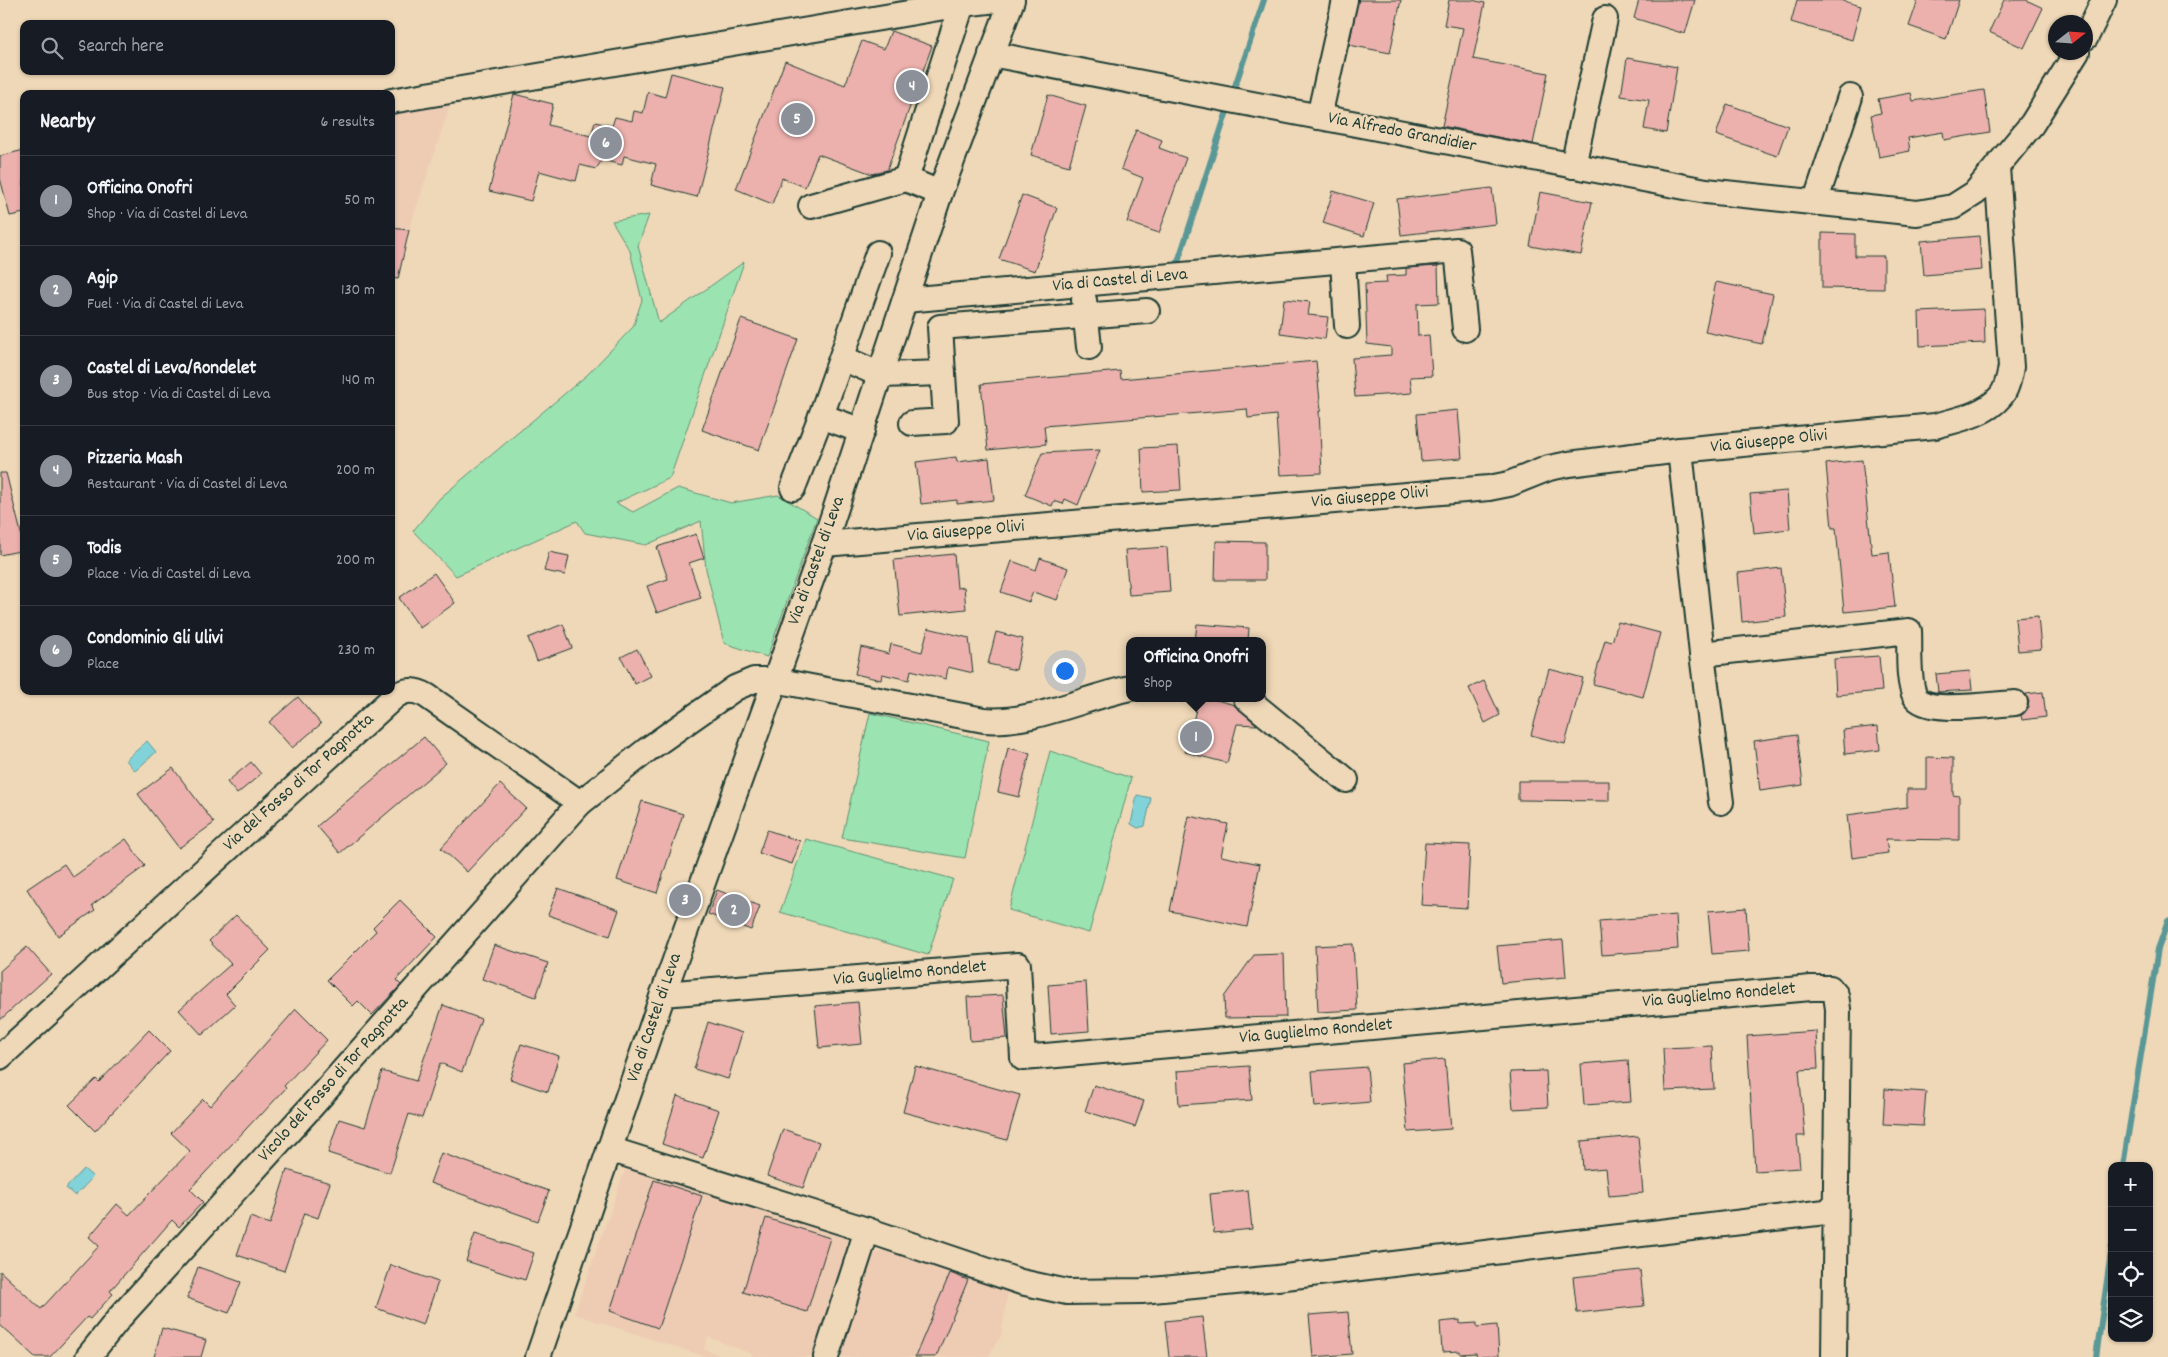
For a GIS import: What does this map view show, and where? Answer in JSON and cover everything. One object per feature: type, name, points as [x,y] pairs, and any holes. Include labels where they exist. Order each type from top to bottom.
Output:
[{"type":"street","points":[[395,100],[962,4],[997,0]]},
{"type":"street","name":"Via di Castel di Leva","points":[[538,1357],[663,994],[824,544],[940,193],[1012,0]]},
{"type":"street","points":[[1318,117],[1345,0]]},
{"type":"street","points":[[2093,23],[2104,0]]},
{"type":"street","points":[[906,179],[962,4]]},
{"type":"street","points":[[1573,166],[1605,18]]},
{"type":"street","name":"Via Alfredo Grandidier","points":[[991,54],[1706,191],[1908,213],[1935,211],[1953,207],[1968,199],[2032,124],[2072,60]]},
{"type":"street","points":[[1815,203],[1850,97]]},
{"type":"street","name":"Via Giuseppe Olivi","points":[[824,544],[1490,488],[1509,484],[1549,468],[1680,450],[1935,426],[1965,418],[1990,406],[2001,396],[2011,367],[1997,167]]},
{"type":"street","points":[[811,206],[906,179],[940,193]]},
{"type":"street","name":"Via di Castel di Leva","points":[[905,300],[1457,250],[1465,329]]},
{"type":"street","points":[[793,488],[842,358],[878,253]]},
{"type":"street","points":[[1339,261],[1347,326]]},
{"type":"street","points":[[1083,284],[1089,347]]},
{"type":"street","points":[[912,423],[946,421],[940,327],[1147,311]]},
{"type":"street","points":[[842,358],[881,375],[943,373]]},
{"type":"street","points":[[821,416],[862,431]]},
{"type":"street","points":[[1680,450],[1702,654],[1721,802]]},
{"type":"street","points":[[1702,654],[1909,630],[1912,686],[1915,697],[1919,701],[1943,707],[2015,703]]},
{"type":"street","points":[[580,803],[646,750],[735,688],[754,680],[774,680],[997,721],[1024,718],[1126,689]]},
{"type":"street","name":"Via del Fosso di Tor Pagnotta","points":[[0,1056],[394,696],[402,692],[416,691],[427,696],[580,803]]},
{"type":"street","points":[[1251,702],[1346,780]]},
{"type":"street","name":"Vicolo del Fosso di Tor Pagnotta","points":[[88,1357],[120,1317],[310,1108],[580,803]]},
{"type":"street","name":"Via Guglielmo Rondelet","points":[[663,994],[1018,965],[1023,1058],[1811,988],[1830,988],[1836,995],[1838,1009],[1834,1211],[1834,1357]]},
{"type":"street","points":[[609,1149],[1042,1287],[1067,1292],[1116,1293],[1277,1278],[1834,1211]]},
{"type":"street","points":[[826,1357],[867,1230]]},
{"type":"shaded area","points":[[451,102],[409,230],[395,228],[395,109]]},
{"type":"shaded area","points":[[627,1164],[857,1241],[817,1357],[751,1357],[752,1354],[708,1337],[704,1349],[724,1357],[706,1357],[574,1314]],"holes":[[[654,1180],[702,1196],[658,1327],[610,1311]],[[766,1218],[830,1239],[807,1312],[743,1292]]]},
{"type":"shaded area","points":[[890,1248],[1009,1286],[1001,1336],[988,1357],[936,1357],[968,1280],[951,1272],[916,1355],[920,1357],[831,1357],[865,1257]]},
{"type":"green space","points":[[649,215],[638,246],[659,323],[744,262],[670,478],[616,503],[633,512],[678,488],[731,503],[778,495],[817,518],[767,657],[724,643],[706,569],[701,521],[646,545],[585,533],[577,521],[456,576],[413,531],[440,498],[587,375],[633,327],[642,300],[630,251],[612,221]]},
{"type":"green space","points":[[870,713],[989,741],[965,858],[842,838]]},
{"type":"green space","points":[[1050,751],[1131,778],[1089,933],[1009,910]]},
{"type":"green space","points":[[806,839],[953,879],[928,955],[780,912]]},
{"type":"water","points":[[147,741],[156,752],[135,771],[126,760]]},
{"type":"water","points":[[1137,795],[1151,798],[1145,826],[1138,828],[1131,824]]},
{"type":"water","points":[[84,1169],[93,1177],[75,1196],[66,1188]]},
{"type":"building","points":[[1358,0],[1401,0],[1390,53],[1349,45]]},
{"type":"building","points":[[1449,0],[1472,0],[1485,3],[1473,59],[1548,73],[1533,144],[1442,126],[1463,28],[1444,25]]},
{"type":"building","points":[[1639,0],[1695,0],[1685,34],[1634,18]]},
{"type":"building","points":[[1797,0],[1840,0],[1861,6],[1852,40],[1791,22]]},
{"type":"building","points":[[1918,0],[1959,0],[1946,39],[1909,26]]},
{"type":"building","points":[[2004,0],[2026,0],[2043,8],[2024,48],[1989,32]]},
{"type":"building","points":[[891,31],[932,46],[887,170],[872,174],[818,154],[805,187],[782,178],[772,204],[736,189],[785,61],[845,85],[862,41],[884,49]]},
{"type":"building","points":[[1627,58],[1677,67],[1666,133],[1644,129],[1649,100],[1621,96]]},
{"type":"building","points":[[671,73],[725,87],[697,197],[651,185],[656,164],[624,156],[622,165],[602,160],[596,169],[580,165],[576,181],[539,171],[531,201],[489,191],[514,94],[553,104],[548,125],[591,136],[595,122],[612,126],[615,117],[632,121],[634,111],[643,113],[648,92],[665,97]]},
{"type":"building","points":[[1984,90],[1990,132],[1944,140],[1943,132],[1908,138],[1910,151],[1879,157],[1871,115],[1881,113],[1878,99],[1911,93],[1913,101]]},
{"type":"building","points":[[1048,95],[1086,106],[1069,166],[1031,155]]},
{"type":"building","points":[[1727,104],[1788,126],[1777,156],[1716,135]]},
{"type":"building","points":[[1136,130],[1162,140],[1159,148],[1186,158],[1159,233],[1127,222],[1143,178],[1121,169]]},
{"type":"building","points":[[20,151],[20,214],[10,216],[0,178],[0,156]]},
{"type":"building","points":[[1492,188],[1496,224],[1401,235],[1397,199]]},
{"type":"building","points":[[1333,191],[1374,203],[1364,236],[1323,223]]},
{"type":"building","points":[[1540,192],[1592,202],[1581,255],[1530,246]]},
{"type":"building","points":[[1022,195],[1057,208],[1035,271],[999,259]]},
{"type":"building","points":[[395,228],[409,230],[398,279],[395,279]]},
{"type":"building","points":[[1822,233],[1855,234],[1855,256],[1884,256],[1884,289],[1822,288]]},
{"type":"building","points":[[1979,236],[1982,270],[1924,275],[1921,241]]},
{"type":"building","points":[[1438,266],[1439,303],[1417,304],[1418,336],[1429,335],[1432,376],[1410,377],[1412,393],[1355,397],[1352,358],[1391,355],[1391,347],[1367,344],[1365,284],[1387,283],[1386,276],[1406,275],[1406,268]]},
{"type":"building","points":[[1716,282],[1773,294],[1762,344],[1705,332]]},
{"type":"building","points":[[1284,299],[1310,302],[1308,315],[1328,317],[1325,339],[1280,333]]},
{"type":"building","points":[[1984,309],[1985,343],[1920,346],[1919,312]]},
{"type":"building","points":[[741,319],[798,339],[759,450],[702,430]]},
{"type":"building","points":[[1316,361],[1321,411],[1319,411],[1322,473],[1280,475],[1276,415],[1248,418],[1247,409],[1044,426],[1046,444],[988,450],[981,384],[1120,371],[1121,379]]},
{"type":"building","points":[[1458,410],[1462,458],[1421,461],[1417,414]]},
{"type":"building","points":[[1178,446],[1181,490],[1143,492],[1141,448]]},
{"type":"building","points":[[1100,450],[1078,505],[1065,499],[1063,504],[1054,501],[1052,506],[1025,495],[1042,453]]},
{"type":"building","points":[[956,457],[957,462],[989,458],[994,500],[957,504],[957,500],[921,504],[916,462]]},
{"type":"building","points":[[1862,460],[1872,554],[1889,552],[1895,607],[1844,612],[1836,528],[1832,528],[1826,464]]},
{"type":"building","points":[[0,473],[6,473],[20,529],[20,551],[0,555]]},
{"type":"building","points":[[1787,491],[1790,529],[1754,533],[1750,494]]},
{"type":"building","points":[[696,534],[704,558],[689,563],[701,598],[657,613],[647,586],[668,579],[657,547]]},
{"type":"building","points":[[1216,541],[1265,542],[1265,580],[1215,580]]},
{"type":"building","points":[[1167,547],[1170,592],[1129,595],[1125,550]]},
{"type":"building","points":[[549,552],[569,556],[565,575],[544,571]]},
{"type":"building","points":[[954,554],[957,588],[964,587],[966,609],[900,616],[894,560]]},
{"type":"building","points":[[1040,558],[1068,568],[1057,600],[1033,592],[1029,602],[1001,592],[1012,561],[1036,570]]},
{"type":"building","points":[[1781,568],[1786,617],[1742,622],[1738,573]]},
{"type":"building","points":[[434,573],[455,603],[420,628],[399,598]]},
{"type":"building","points":[[2038,616],[2041,649],[2018,651],[2015,618]]},
{"type":"building","points":[[1618,622],[1660,633],[1643,697],[1593,684],[1605,640],[1612,642]]},
{"type":"building","points":[[563,624],[572,648],[537,661],[528,638]]},
{"type":"building","points":[[1197,624],[1249,628],[1248,637],[1195,637]]},
{"type":"building","points":[[928,628],[969,638],[973,673],[948,667],[946,679],[911,670],[909,680],[882,674],[881,680],[855,674],[861,647],[889,654],[891,644],[922,652]]},
{"type":"building","points":[[996,632],[1023,639],[1016,670],[988,664]]},
{"type":"building","points":[[637,649],[651,676],[635,684],[621,657]]},
{"type":"building","points":[[1879,656],[1882,691],[1836,695],[1834,659]]},
{"type":"building","points":[[1549,669],[1583,678],[1565,744],[1531,735]]},
{"type":"building","points":[[1970,671],[1972,690],[1938,692],[1936,674]]},
{"type":"building","points":[[1484,681],[1500,715],[1485,723],[1469,688]]},
{"type":"building","points":[[2043,692],[2046,717],[2022,720],[2021,715],[2027,709],[2029,702],[2026,694]]},
{"type":"building","points":[[298,697],[321,724],[292,748],[269,722]]},
{"type":"building","points":[[1198,702],[1224,702],[1235,705],[1257,725],[1237,724],[1227,763],[1185,752]]},
{"type":"building","points":[[1878,726],[1880,750],[1845,754],[1843,730]]},
{"type":"building","points":[[1797,735],[1803,785],[1760,791],[1754,741]]},
{"type":"building","points":[[424,737],[446,763],[340,853],[317,826]]},
{"type":"building","points":[[1008,748],[1030,753],[1019,797],[998,792]]},
{"type":"building","points":[[1927,757],[1953,758],[1953,795],[1959,796],[1959,840],[1886,839],[1888,853],[1852,858],[1847,815],[1907,807],[1907,789],[1927,789]]},
{"type":"building","points":[[251,762],[261,774],[237,794],[227,782]]},
{"type":"building","points":[[173,768],[214,823],[179,848],[138,794]]},
{"type":"building","points":[[1518,781],[1609,781],[1609,801],[1518,800]]},
{"type":"building","points":[[500,784],[526,808],[467,872],[441,848]]},
{"type":"building","points":[[642,801],[683,814],[657,893],[617,880]]},
{"type":"building","points":[[1189,816],[1228,824],[1221,856],[1260,864],[1247,927],[1170,911]]},
{"type":"building","points":[[767,830],[800,841],[792,864],[759,853]]},
{"type":"building","points":[[126,839],[145,866],[92,905],[95,910],[58,936],[27,889],[64,864],[73,877]]},
{"type":"building","points":[[1425,843],[1470,845],[1467,908],[1421,905]]},
{"type":"building","points":[[558,888],[619,910],[610,936],[548,915]]},
{"type":"building","points":[[717,890],[760,906],[751,930],[708,914]]},
{"type":"building","points":[[400,900],[437,937],[396,980],[401,985],[372,1015],[358,1001],[353,1006],[327,980],[376,931],[373,927]]},
{"type":"building","points":[[1746,908],[1749,951],[1712,954],[1708,911]]},
{"type":"building","points":[[236,915],[270,950],[226,994],[235,1005],[202,1035],[179,1010],[231,964],[209,941]]},
{"type":"building","points":[[1676,915],[1678,949],[1602,955],[1599,921]]},
{"type":"building","points":[[1563,940],[1566,977],[1501,983],[1497,946]]},
{"type":"building","points":[[1353,944],[1357,1010],[1318,1012],[1315,946]]},
{"type":"building","points":[[494,945],[548,963],[536,997],[482,979]]},
{"type":"building","points":[[27,947],[51,974],[0,1020],[0,971]]},
{"type":"building","points":[[1284,954],[1286,1017],[1225,1018],[1224,997],[1254,955]]},
{"type":"building","points":[[1086,982],[1089,1031],[1051,1034],[1048,985]]},
{"type":"building","points":[[1003,995],[1007,1038],[970,1041],[967,997]]},
{"type":"building","points":[[858,1002],[862,1044],[819,1048],[815,1006]]},
{"type":"building","points":[[443,1005],[481,1019],[462,1072],[440,1063],[422,1118],[409,1114],[390,1173],[328,1153],[339,1119],[365,1127],[382,1071],[416,1081]]},
{"type":"building","points":[[296,1009],[327,1040],[284,1086],[286,1088],[190,1189],[203,1202],[179,1227],[172,1220],[110,1291],[113,1294],[90,1319],[87,1317],[50,1357],[35,1357],[0,1325],[0,1271],[41,1309],[99,1246],[89,1237],[117,1204],[129,1215],[190,1151],[171,1133],[203,1099],[210,1106]]},
{"type":"building","points":[[708,1022],[742,1033],[728,1079],[694,1069]]},
{"type":"building","points":[[149,1030],[170,1051],[95,1131],[69,1105],[96,1079],[99,1082]]},
{"type":"building","points":[[1816,1031],[1818,1069],[1799,1070],[1805,1136],[1797,1136],[1800,1168],[1755,1171],[1747,1036]]},
{"type":"building","points":[[521,1044],[559,1056],[548,1092],[510,1079]]},
{"type":"building","points":[[1712,1046],[1714,1089],[1665,1091],[1663,1048]]},
{"type":"building","points":[[1445,1059],[1451,1129],[1408,1132],[1402,1063]]},
{"type":"building","points":[[1628,1060],[1631,1102],[1584,1105],[1581,1064]]},
{"type":"building","points":[[915,1066],[1020,1095],[1007,1140],[903,1112]]},
{"type":"building","points":[[1249,1066],[1252,1100],[1179,1105],[1177,1071]]},
{"type":"building","points":[[1367,1067],[1370,1102],[1315,1107],[1312,1071]]},
{"type":"building","points":[[1546,1071],[1548,1107],[1513,1109],[1510,1072]]},
{"type":"building","points":[[1094,1085],[1144,1101],[1135,1127],[1085,1111]]},
{"type":"building","points":[[1885,1089],[1926,1092],[1923,1126],[1883,1124]]},
{"type":"building","points":[[677,1096],[719,1110],[703,1158],[662,1144]]},
{"type":"building","points":[[783,1129],[819,1142],[803,1188],[767,1176]]},
{"type":"building","points":[[1638,1136],[1643,1193],[1609,1196],[1606,1168],[1583,1170],[1581,1141]]},
{"type":"building","points":[[441,1153],[549,1191],[538,1221],[430,1183]]},
{"type":"building","points":[[287,1170],[330,1183],[318,1218],[304,1213],[284,1271],[237,1255],[250,1217],[270,1224]]},
{"type":"building","points":[[654,1180],[702,1196],[658,1328],[610,1311]]},
{"type":"building","points":[[1248,1190],[1252,1229],[1214,1233],[1210,1194]]},
{"type":"building","points":[[766,1218],[830,1238],[807,1312],[743,1292]]},
{"type":"building","points":[[475,1234],[534,1253],[525,1280],[466,1261]]},
{"type":"building","points":[[391,1265],[438,1282],[423,1325],[376,1308]]},
{"type":"building","points":[[198,1267],[241,1282],[229,1313],[187,1298]]},
{"type":"building","points":[[1640,1270],[1644,1306],[1577,1313],[1573,1277]]},
{"type":"building","points":[[950,1273],[968,1280],[936,1357],[915,1357]]},
{"type":"building","points":[[1348,1312],[1352,1354],[1313,1357],[1309,1315]]},
{"type":"building","points":[[1202,1317],[1207,1357],[1169,1357],[1165,1321]]},
{"type":"building","points":[[1460,1320],[1460,1324],[1477,1323],[1477,1327],[1497,1325],[1499,1356],[1477,1357],[1476,1353],[1460,1354],[1460,1351],[1442,1352],[1440,1322]]},
{"type":"building","points":[[162,1328],[206,1340],[201,1357],[154,1357]]},
{"type":"waterway","points":[[1232,95],[1264,0]]},
{"type":"waterway","points":[[1177,265],[1229,105]]},
{"type":"waterway","points":[[2124,1162],[2158,949],[2168,921]]},
{"type":"waterway","points":[[2096,1357],[2111,1252]]},
{"type":"place","name":"Pizzeria Mash","points":[[912,86]]},
{"type":"place","name":"Todis","points":[[797,119]]},
{"type":"place","name":"Condominio Gli Ulivi","points":[[606,143]]},
{"type":"place","name":"Officina Onofri","points":[[1196,737]]},
{"type":"place","name":"Castel di Leva/Rondelet","points":[[685,900]]},
{"type":"place","name":"Agip","points":[[734,910]]}]
